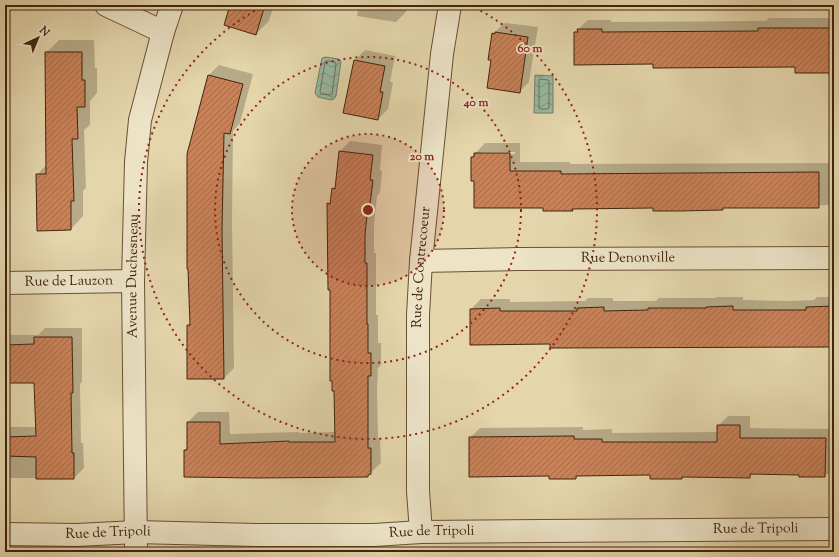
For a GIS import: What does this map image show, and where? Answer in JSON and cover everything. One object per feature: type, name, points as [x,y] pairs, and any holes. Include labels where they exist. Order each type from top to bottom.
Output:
[{"type":"street","points":[[106,5],[162,32]]},
{"type":"street","name":"Avenue Duchesneau","points":[[136,542],[133,281],[136,162],[140,120],[162,32],[172,5]]},
{"type":"street","name":"Rue de Contrecoeur","points":[[421,532],[418,491],[418,315],[421,262],[442,54],[450,5]]},
{"type":"street","name":"Rue Denonville","points":[[421,262],[517,258],[834,258]]},
{"type":"street","name":"Rue de Lauzon","points":[[5,283],[133,281]]},
{"type":"street","name":"Rue de Tripoli","points":[[5,534],[77,534],[136,542],[258,535],[374,535],[421,532],[834,529]]},
{"type":"water","points":[[326,57],[341,61],[336,96],[331,100],[318,97],[315,93],[322,58]]},
{"type":"water","points":[[535,75],[553,76],[553,113],[534,113]]},
{"type":"building","points":[[230,5],[265,5],[256,35],[224,25]]},
{"type":"building","points":[[758,28],[834,28],[834,73],[795,73],[795,67],[653,68],[653,64],[574,65],[574,32],[578,32],[577,29],[602,29],[602,32],[758,31]]},
{"type":"building","points":[[495,32],[528,37],[520,93],[487,88],[491,60],[488,60],[492,33],[495,34]]},
{"type":"building","points":[[45,52],[82,52],[82,80],[85,80],[85,107],[77,107],[78,139],[72,139],[74,201],[71,201],[71,230],[37,231],[36,174],[46,174]]},
{"type":"building","points":[[354,60],[385,66],[380,92],[383,92],[378,120],[343,113]]},
{"type":"building","points":[[208,75],[243,84],[230,134],[224,133],[222,230],[224,379],[187,379],[187,325],[190,325],[187,269],[187,154]]},
{"type":"building","points":[[339,151],[373,155],[370,180],[373,180],[370,204],[368,204],[365,235],[365,263],[367,263],[368,353],[371,353],[371,376],[368,376],[368,448],[371,448],[371,474],[368,475],[368,477],[184,477],[184,450],[187,450],[187,422],[220,422],[220,444],[289,441],[335,442],[334,391],[332,391],[332,381],[330,381],[330,290],[328,290],[327,203],[330,204],[332,188],[335,189]]},
{"type":"building","points":[[474,153],[510,153],[510,171],[561,171],[561,174],[819,172],[819,208],[723,208],[723,210],[653,211],[653,208],[572,209],[573,211],[543,211],[543,208],[474,208],[474,181],[471,181],[471,157],[474,157]]},
{"type":"building","points":[[733,306],[733,310],[806,310],[806,307],[833,306],[834,347],[550,348],[550,344],[470,345],[470,309],[500,308],[500,311],[577,311],[577,308],[604,307],[604,311],[648,310],[648,308],[706,308]]},
{"type":"building","points":[[34,337],[72,337],[73,393],[71,393],[74,479],[36,479],[36,457],[5,456],[5,437],[36,436],[34,383],[5,383],[5,345],[34,344]]},
{"type":"building","points":[[717,425],[740,425],[740,438],[826,438],[825,477],[750,474],[750,478],[682,477],[682,479],[650,479],[650,475],[576,476],[576,479],[549,479],[549,476],[469,477],[469,437],[574,436],[574,439],[602,439],[602,442],[717,442]]}]
